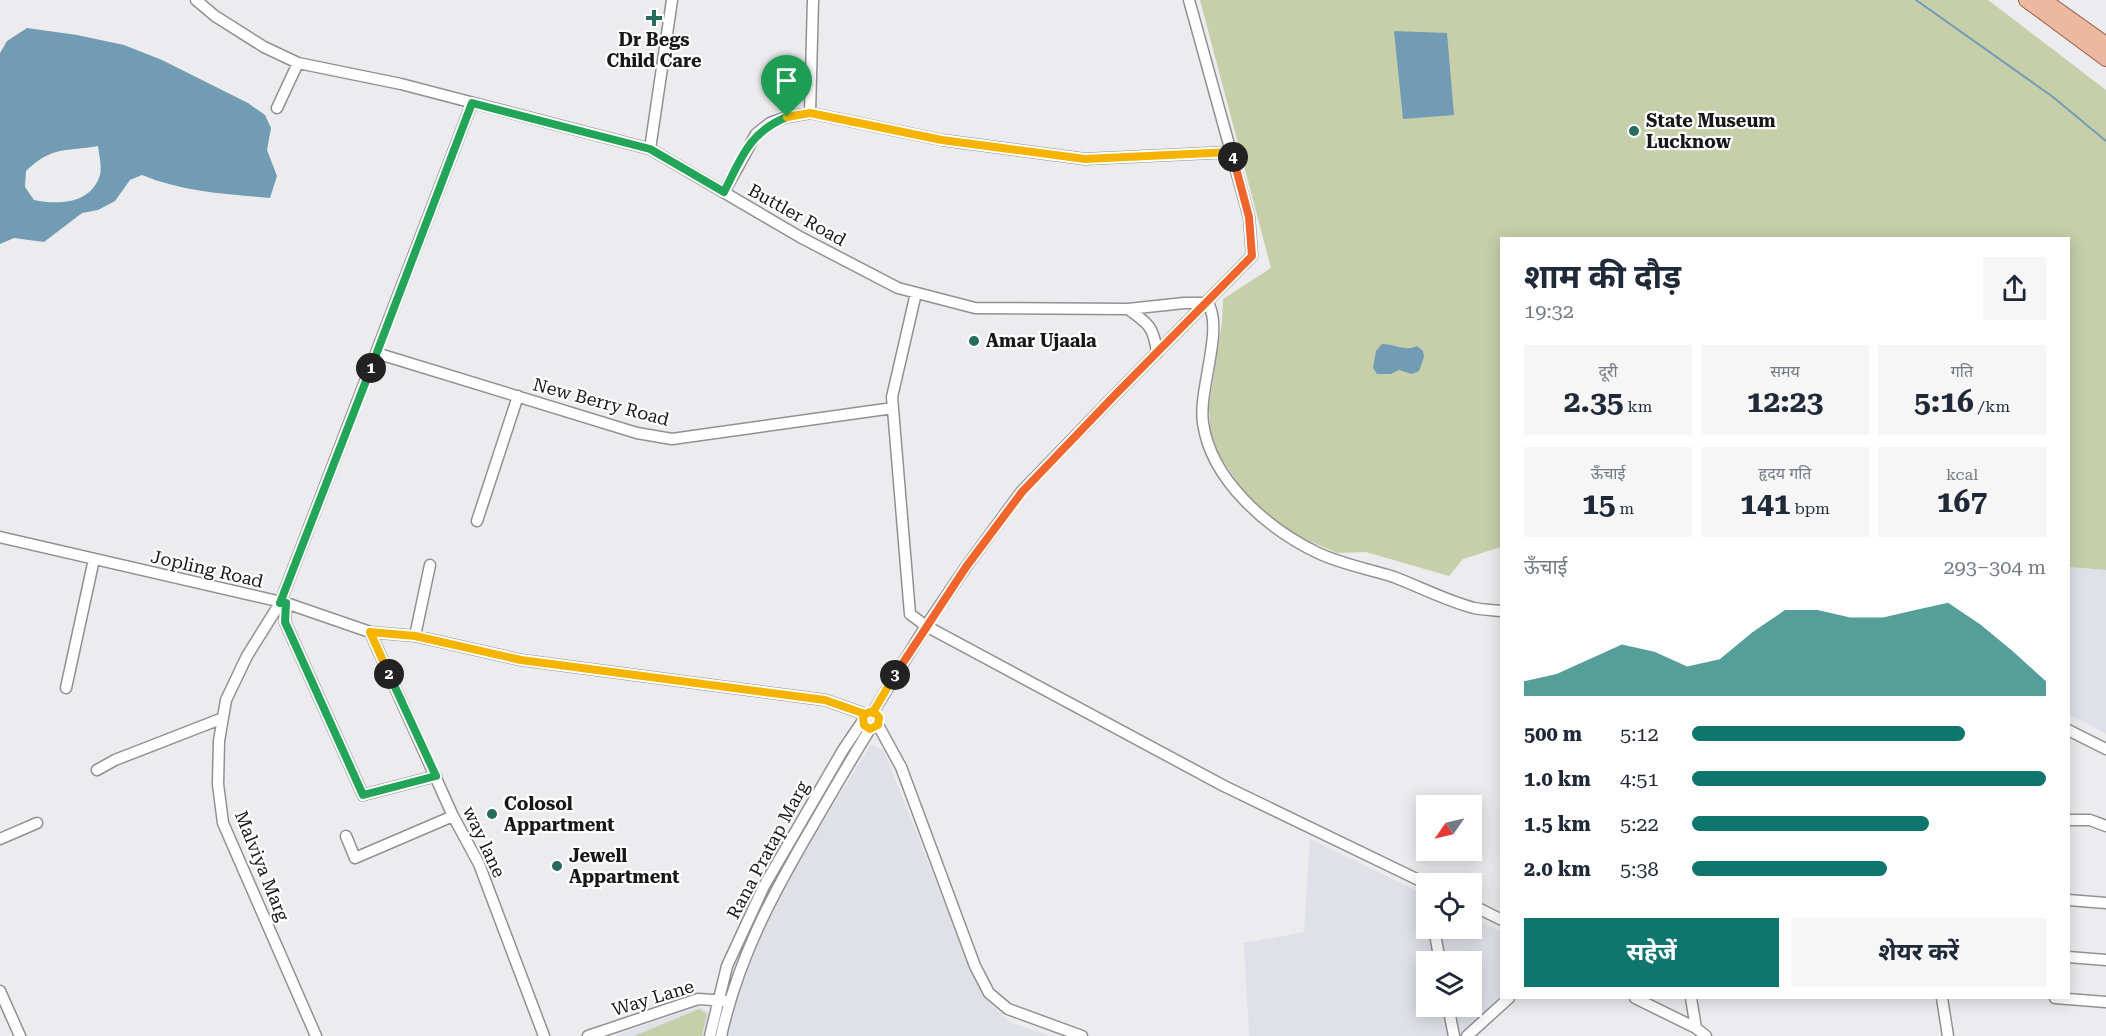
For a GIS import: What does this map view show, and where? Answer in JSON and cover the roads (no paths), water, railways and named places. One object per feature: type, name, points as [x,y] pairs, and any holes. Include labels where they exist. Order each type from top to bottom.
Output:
[{"type":"main road","points":[[2026,0],[2106,59]]},
{"type":"main road","points":[[2044,0],[2106,45]]},
{"type":"street","name":"Buttler Road","points":[[196,0],[215,16],[264,47],[298,63],[401,84],[650,149],[800,237],[898,288],[975,308],[1128,309],[1208,303]]},
{"type":"street","points":[[650,149],[672,0]]},
{"type":"street","points":[[810,113],[813,0]]},
{"type":"street","name":"Rana Pratap Marg","points":[[710,1036],[774,891],[870,720],[926,626],[966,567],[1022,492],[1252,256],[1249,217],[1189,0]]},
{"type":"street","points":[[277,108],[298,63]]},
{"type":"street","name":"Malviya Marg","points":[[316,1036],[223,823],[218,783],[219,741],[226,700],[247,656],[283,603],[472,103]]},
{"type":"street","points":[[724,192],[756,134],[770,123],[810,113],[942,140],[1085,159],[1231,152]]},
{"type":"street","points":[[916,293],[892,397],[910,614],[926,626],[1224,786],[1416,879]]},
{"type":"street","points":[[1208,303],[1213,311],[1214,328],[1203,421],[1207,444],[1227,480],[1251,506],[1285,534],[1317,553],[1394,577],[1475,608],[1500,611]]},
{"type":"street","points":[[1128,309],[1147,322],[1155,335],[1157,353]]},
{"type":"street","name":"New Berry Road","points":[[376,353],[637,433],[672,439],[893,408]]},
{"type":"street","points":[[477,521],[518,396]]},
{"type":"street","name":"Jopling Road","points":[[0,537],[283,603],[370,632],[415,636],[521,660],[825,700],[870,720]]},
{"type":"street","points":[[66,688],[94,559]]},
{"type":"street","points":[[415,636],[430,565]]},
{"type":"street","points":[[283,603],[285,622],[363,795],[436,776]]},
{"type":"street","name":"way lane","points":[[370,632],[453,816],[479,864],[543,1036]]},
{"type":"street","points":[[97,770],[115,760],[223,718]]},
{"type":"street","points":[[870,720],[902,767],[975,966],[989,993],[1008,1008],[1082,1036]]},
{"type":"street","points":[[2070,731],[2106,749]]},
{"type":"street","points":[[346,836],[355,858],[453,816]]},
{"type":"street","points":[[2070,820],[2090,820],[2106,826]]},
{"type":"street","points":[[0,839],[37,824]]},
{"type":"street","points":[[2070,900],[2106,903]]},
{"type":"street","points":[[1482,910],[1500,919]]},
{"type":"street","points":[[2070,957],[2106,960]]},
{"type":"street","points":[[0,992],[20,1036]]},
{"type":"street","name":"Way Lane","points":[[588,1036],[698,999],[724,1000]]},
{"type":"street","points":[[1467,1036],[1508,999]]},
{"type":"street","points":[[1637,999],[1696,1028],[1706,1036]]},
{"type":"street","points":[[1691,999],[1696,1028]]},
{"type":"street","points":[[1942,999],[1947,1036]]},
{"type":"street","points":[[2068,999],[2106,1002]]},
{"type":"street","name":"Rana Pratap Marg","points":[[721,1036],[724,1000]]},
{"type":"street","points":[[1450,1017],[1454,1036]]},
{"type":"water","points":[[27,28],[124,45],[162,60],[248,103],[265,115],[271,128],[267,150],[277,176],[270,198],[189,189],[142,175],[130,180],[115,201],[98,210],[82,213],[44,242],[14,238],[0,244],[0,53],[7,41]],"holes":[[[98,146],[100,175],[96,185],[89,192],[82,197],[63,202],[34,200],[25,187],[26,171],[52,153]]]},
{"type":"water","points":[[1394,31],[1447,33],[1454,115],[1403,119]]},
{"type":"water","points":[[1382,344],[1404,348],[1417,346],[1423,351],[1424,357],[1419,371],[1412,374],[1399,370],[1391,374],[1377,374],[1373,368],[1376,351]]},
{"type":"waterway","points":[[1916,0],[2053,97],[2106,141]]},
{"type":"place","name":"Dr Begs Child Care","points":[[654,18]]},
{"type":"place","name":"State Museum Lucknow","points":[[1634,131]]},
{"type":"place","name":"Amar Ujaala","points":[[974,341]]},
{"type":"place","name":"Colosol Appartment","points":[[492,814]]},
{"type":"place","name":"Jewell Appartment","points":[[557,866]]}]
